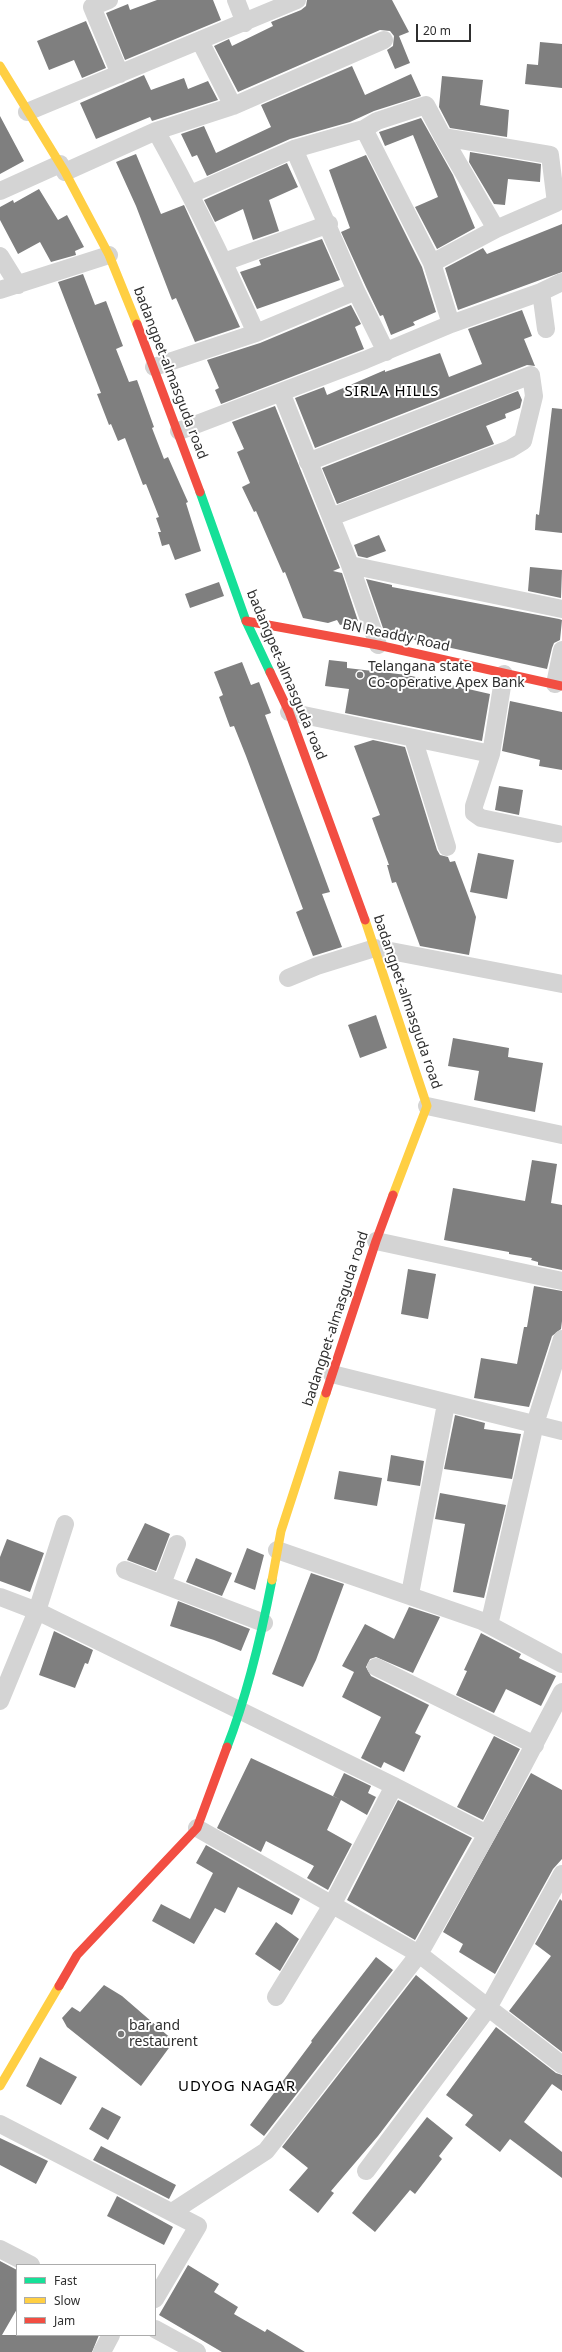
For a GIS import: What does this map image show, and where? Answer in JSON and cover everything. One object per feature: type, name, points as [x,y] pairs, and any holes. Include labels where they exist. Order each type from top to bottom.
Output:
[{"type":"street","points":[[109,0],[92,7],[120,74]]},
{"type":"street","points":[[236,0],[245,23]]},
{"type":"street","points":[[27,112],[245,23],[297,0]]},
{"type":"street","points":[[0,191],[156,131],[233,106],[384,40]]},
{"type":"street","points":[[200,41],[233,106]]},
{"type":"street","name":"badangpet-almasguda road","points":[[0,66],[62,168],[109,255],[179,431],[246,622],[289,712],[375,948],[427,1106],[376,1241],[332,1374],[276,1550],[264,1623],[241,1710],[197,1828],[77,1955],[0,2086]]},
{"type":"street","points":[[191,194],[294,149],[364,129],[377,121],[426,105],[496,229]]},
{"type":"street","points":[[364,129],[432,263],[451,324]]},
{"type":"street","points":[[156,131],[191,194],[256,333]]},
{"type":"street","points":[[432,263],[496,229],[556,203],[550,155],[443,137]]},
{"type":"street","points":[[294,149],[329,224],[356,291],[386,352]]},
{"type":"street","points":[[224,262],[329,224]]},
{"type":"street","points":[[0,290],[109,255]]},
{"type":"street","points":[[0,256],[18,285]]},
{"type":"street","points":[[179,431],[386,352],[451,324],[541,292],[562,282]]},
{"type":"street","points":[[154,367],[256,333],[356,291]]},
{"type":"street","points":[[541,292],[546,329]]},
{"type":"street","points":[[308,462],[531,375],[534,396],[522,442],[510,450],[331,517]]},
{"type":"street","points":[[281,392],[350,565],[378,644]]},
{"type":"street","points":[[350,565],[562,609]]},
{"type":"street","name":"BN Readdy Road","points":[[246,622],[378,644],[504,674],[559,685]]},
{"type":"street","points":[[559,685],[562,650]]},
{"type":"street","points":[[504,674],[491,754],[474,806],[474,814],[482,818],[558,834]]},
{"type":"street","points":[[289,712],[491,754]]},
{"type":"street","points":[[413,738],[447,847]]},
{"type":"street","points":[[288,978],[317,966],[375,948],[562,984]]},
{"type":"street","points":[[427,1106],[562,1135]]},
{"type":"street","points":[[376,1241],[562,1281]]},
{"type":"street","points":[[489,1625],[535,1424],[562,1339]]},
{"type":"street","points":[[332,1374],[446,1404],[562,1431]]},
{"type":"street","points":[[410,1594],[446,1404]]},
{"type":"street","points":[[0,1701],[37,1611],[65,1524]]},
{"type":"street","points":[[162,1584],[177,1544]]},
{"type":"street","points":[[276,1550],[410,1594],[489,1625],[562,1664]]},
{"type":"street","points":[[125,1570],[264,1623]]},
{"type":"street","points":[[0,1598],[37,1611],[241,1710],[487,1834]]},
{"type":"street","points":[[376,1667],[535,1745]]},
{"type":"street","points":[[172,2212],[266,2150],[419,1954],[487,1834],[562,1692]]},
{"type":"street","points":[[276,1997],[332,1905],[394,1786]]},
{"type":"street","points":[[197,1828],[419,1954],[562,2064]]},
{"type":"street","points":[[366,2171],[488,2008],[562,1874]]},
{"type":"street","points":[[0,2124],[198,2226],[156,2297]]},
{"type":"street","points":[[0,2249],[29,2264]]},
{"type":"street","points":[[156,2330],[197,2352]]},
{"type":"street","points":[[102,2352],[110,2336]]},
{"type":"building","points":[[157,0],[213,0],[221,20],[125,60],[106,13],[128,4],[130,10]]},
{"type":"building","points":[[307,0],[392,0],[409,32],[399,36],[410,63],[395,69],[387,50],[393,46],[394,36],[390,31],[380,30],[238,92],[214,46],[229,39],[232,46],[273,26],[271,22],[301,10],[306,6]]},
{"type":"building","points":[[86,21],[106,68],[82,78],[74,60],[49,70],[37,41]]},
{"type":"building","points":[[540,42],[562,44],[562,88],[525,84],[527,64],[538,65]]},
{"type":"building","points":[[352,66],[365,95],[411,74],[421,96],[374,111],[350,122],[290,139],[207,176],[197,155],[192,157],[181,134],[204,126],[216,153],[271,127],[261,105]]},
{"type":"building","points":[[144,75],[151,90],[184,78],[188,89],[208,81],[218,100],[152,121],[150,117],[96,139],[80,103]]},
{"type":"building","points":[[442,76],[483,80],[480,105],[509,110],[507,137],[450,128],[439,107]]},
{"type":"building","points":[[0,116],[24,161],[0,174]]},
{"type":"building","points":[[421,118],[453,175],[475,228],[437,249],[415,207],[438,197],[413,135],[385,146],[379,132]]},
{"type":"building","points":[[470,152],[541,164],[540,182],[508,179],[505,205],[494,204],[469,162]]},
{"type":"building","points":[[136,154],[161,214],[184,205],[240,327],[195,342],[176,298],[172,300],[136,206],[116,162]]},
{"type":"building","points":[[366,155],[422,267],[436,312],[413,322],[415,325],[391,335],[383,315],[380,316],[341,232],[350,228],[329,170]]},
{"type":"building","points":[[287,163],[298,187],[269,200],[279,231],[253,240],[243,209],[215,222],[204,200]]},
{"type":"building","points":[[39,189],[58,220],[67,215],[84,247],[75,251],[76,255],[51,262],[40,242],[18,254],[0,220],[0,207],[13,200],[14,203]]},
{"type":"building","points":[[562,224],[562,272],[458,310],[445,268],[483,248],[487,254]]},
{"type":"building","points":[[322,239],[340,280],[257,309],[240,272],[261,265],[259,260]]},
{"type":"building","points":[[83,274],[95,305],[106,301],[123,346],[116,349],[129,382],[137,380],[154,427],[152,428],[164,459],[168,457],[188,502],[186,503],[201,551],[175,560],[169,544],[162,546],[158,532],[161,532],[156,518],[159,517],[146,484],[143,485],[125,438],[118,441],[111,424],[109,425],[97,394],[101,393],[58,282]]},
{"type":"building","points":[[351,305],[361,324],[355,327],[364,349],[221,404],[215,390],[219,388],[207,360],[260,343]]},
{"type":"building","points":[[522,310],[532,336],[524,339],[535,366],[527,365],[315,448],[295,398],[324,387],[327,395],[385,370],[385,372],[440,353],[449,377],[482,364],[468,329]]},
{"type":"building","points":[[518,391],[522,400],[520,408],[505,414],[506,418],[486,426],[494,444],[337,504],[322,468]]},
{"type":"building","points":[[275,406],[340,568],[333,571],[342,573],[358,621],[340,625],[337,620],[328,623],[303,618],[285,572],[283,573],[256,511],[254,512],[242,487],[250,483],[237,452],[244,449],[232,422]]},
{"type":"building","points":[[552,408],[562,409],[562,533],[535,530],[536,514],[539,515]]},
{"type":"building","points":[[379,535],[386,551],[367,558],[358,556],[354,545]]},
{"type":"building","points":[[530,567],[562,570],[561,598],[528,591]]},
{"type":"building","points":[[366,579],[392,585],[392,587],[559,619],[562,620],[560,640],[554,643],[547,669],[401,637],[402,633],[384,631]]},
{"type":"building","points":[[219,582],[224,596],[190,608],[185,594]]},
{"type":"building","points":[[329,660],[347,662],[347,668],[407,675],[490,694],[482,741],[345,713],[349,689],[325,686]]},
{"type":"building","points":[[242,662],[251,685],[259,682],[271,713],[265,715],[330,892],[322,894],[342,947],[313,956],[296,912],[303,909],[246,756],[234,726],[230,727],[219,697],[223,695],[214,672]]},
{"type":"building","points":[[510,701],[562,712],[562,770],[539,766],[540,760],[502,751]]},
{"type":"building","points":[[373,740],[405,747],[437,850],[440,855],[448,857],[450,862],[455,861],[476,917],[469,955],[420,946],[396,882],[392,883],[387,865],[389,865],[372,818],[380,815],[354,746]]},
{"type":"building","points":[[499,786],[523,790],[519,815],[495,810]]},
{"type":"building","points":[[478,853],[514,860],[507,899],[470,892]]},
{"type":"building","points":[[376,1015],[387,1048],[360,1058],[348,1025]]},
{"type":"building","points":[[453,1038],[509,1048],[508,1057],[543,1063],[535,1112],[474,1100],[479,1071],[448,1066]]},
{"type":"building","points":[[532,1160],[557,1164],[551,1203],[562,1205],[562,1270],[538,1265],[538,1262],[531,1260],[532,1258],[509,1254],[509,1252],[444,1240],[453,1188],[525,1201]]},
{"type":"building","points":[[408,1269],[436,1274],[428,1319],[401,1314]]},
{"type":"building","points":[[534,1286],[562,1291],[562,1321],[561,1329],[552,1336],[529,1407],[474,1398],[481,1358],[517,1364],[524,1327],[527,1327]]},
{"type":"building","points":[[455,1415],[485,1423],[484,1429],[521,1434],[512,1479],[444,1469]]},
{"type":"building","points":[[391,1455],[424,1461],[420,1486],[387,1481]]},
{"type":"building","points":[[339,1471],[382,1478],[377,1506],[334,1499]]},
{"type":"building","points":[[440,1493],[506,1505],[484,1598],[453,1592],[465,1524],[435,1519]]},
{"type":"building","points":[[145,1523],[170,1534],[156,1571],[127,1560]]},
{"type":"building","points":[[7,1539],[44,1553],[30,1592],[0,1581],[0,1557]]},
{"type":"building","points":[[247,1548],[264,1555],[255,1590],[234,1582]]},
{"type":"building","points":[[196,1558],[232,1573],[222,1596],[186,1582]]},
{"type":"building","points":[[311,1573],[344,1584],[316,1660],[303,1687],[272,1674]]},
{"type":"building","points":[[178,1601],[250,1629],[241,1651],[214,1640],[170,1626]]},
{"type":"building","points":[[409,1607],[440,1617],[413,1673],[376,1657],[370,1659],[366,1667],[371,1676],[429,1705],[415,1733],[421,1736],[404,1772],[384,1762],[381,1768],[361,1758],[381,1717],[342,1697],[354,1672],[342,1666],[365,1624],[394,1639]]},
{"type":"building","points":[[54,1631],[93,1650],[88,1664],[85,1663],[75,1688],[39,1675]]},
{"type":"building","points":[[481,1633],[521,1654],[519,1658],[556,1676],[541,1706],[506,1689],[494,1713],[456,1695],[467,1671],[464,1670]]},
{"type":"building","points":[[494,1736],[520,1749],[483,1820],[457,1807]]},
{"type":"building","points":[[251,1758],[339,1799],[333,1796],[344,1773],[371,1786],[368,1793],[376,1797],[367,1815],[341,1800],[327,1830],[352,1844],[328,1890],[307,1878],[314,1866],[266,1841],[261,1852],[217,1828]]},
{"type":"building","points":[[531,1773],[562,1790],[562,1859],[553,1869],[495,1974],[459,1952],[463,1944],[443,1932]]},
{"type":"building","points":[[398,1800],[472,1838],[415,1940],[347,1900]]},
{"type":"building","points":[[206,1845],[300,1899],[292,1915],[238,1887],[225,1913],[215,1908],[194,1944],[152,1921],[161,1904],[190,1919],[213,1873],[196,1863]]},
{"type":"building","points":[[560,1899],[562,1901],[562,2052],[509,2011],[551,1956],[535,1944]]},
{"type":"building","points":[[276,1922],[299,1939],[280,1971],[255,1954]]},
{"type":"building","points":[[376,1957],[393,1970],[264,2136],[250,2125],[312,2042],[311,2041]]},
{"type":"building","points":[[416,1975],[468,2018],[378,2136],[331,2191],[334,2193],[318,2213],[289,2190],[308,2168],[282,2147]]},
{"type":"building","name":"bar and restaurent","points":[[104,1985],[122,1996],[174,2041],[141,2086],[67,2027],[62,2018],[72,2007],[80,2012]]},
{"type":"building","points":[[496,2027],[556,2073],[562,2075],[562,2091],[552,2084],[524,2122],[562,2152],[562,2178],[510,2139],[500,2152],[465,2125],[473,2115],[446,2095]]},
{"type":"building","points":[[40,2057],[77,2077],[61,2105],[26,2086]]},
{"type":"building","points":[[102,2107],[121,2117],[108,2140],[89,2129]]},
{"type":"building","points":[[427,2117],[453,2138],[439,2156],[442,2159],[415,2194],[410,2190],[375,2232],[352,2213]]},
{"type":"building","points":[[0,2138],[48,2161],[36,2184],[0,2165]]},
{"type":"building","points":[[101,2146],[176,2185],[169,2199],[93,2160]]},
{"type":"building","points":[[117,2196],[173,2227],[164,2245],[107,2216]]},
{"type":"building","points":[[0,2261],[16,2269],[16,2311],[2,2335],[99,2336],[92,2352],[0,2352]]},
{"type":"building","points":[[188,2265],[219,2284],[214,2292],[238,2307],[234,2314],[265,2332],[267,2329],[305,2352],[222,2352],[159,2315]]},
{"type":"traffic: fast","points":[[200,492],[246,621],[270,672]]},
{"type":"traffic: fast","points":[[227,1747],[235,1727],[253,1665],[272,1580]]},
{"type":"traffic: slow","points":[[0,66],[65,172],[109,255],[137,324]]},
{"type":"traffic: slow","points":[[365,920],[427,1106],[393,1195]]},
{"type":"traffic: slow","points":[[272,1580],[281,1531],[326,1393]]},
{"type":"traffic: slow","points":[[0,2086],[59,1986]]},
{"type":"traffic: jam","points":[[137,324],[200,492]]},
{"type":"traffic: jam","points":[[246,621],[378,645],[562,686]]},
{"type":"traffic: jam","points":[[270,672],[289,712],[365,920]]},
{"type":"traffic: jam","points":[[326,1393],[376,1241],[393,1195]]},
{"type":"traffic: jam","points":[[59,1986],[77,1955],[197,1828],[227,1747]]},
{"type":"place","name":"Telangana state Co-operative Apex Bank","points":[[360,675]]},
{"type":"place","name":"bar and restaurent","points":[[121,2034]]},
{"type":"district","name":"SIRLA HILLS","points":[[392,392]]},
{"type":"district","name":"UDYOG NAGAR","points":[[237,2087]]}]
